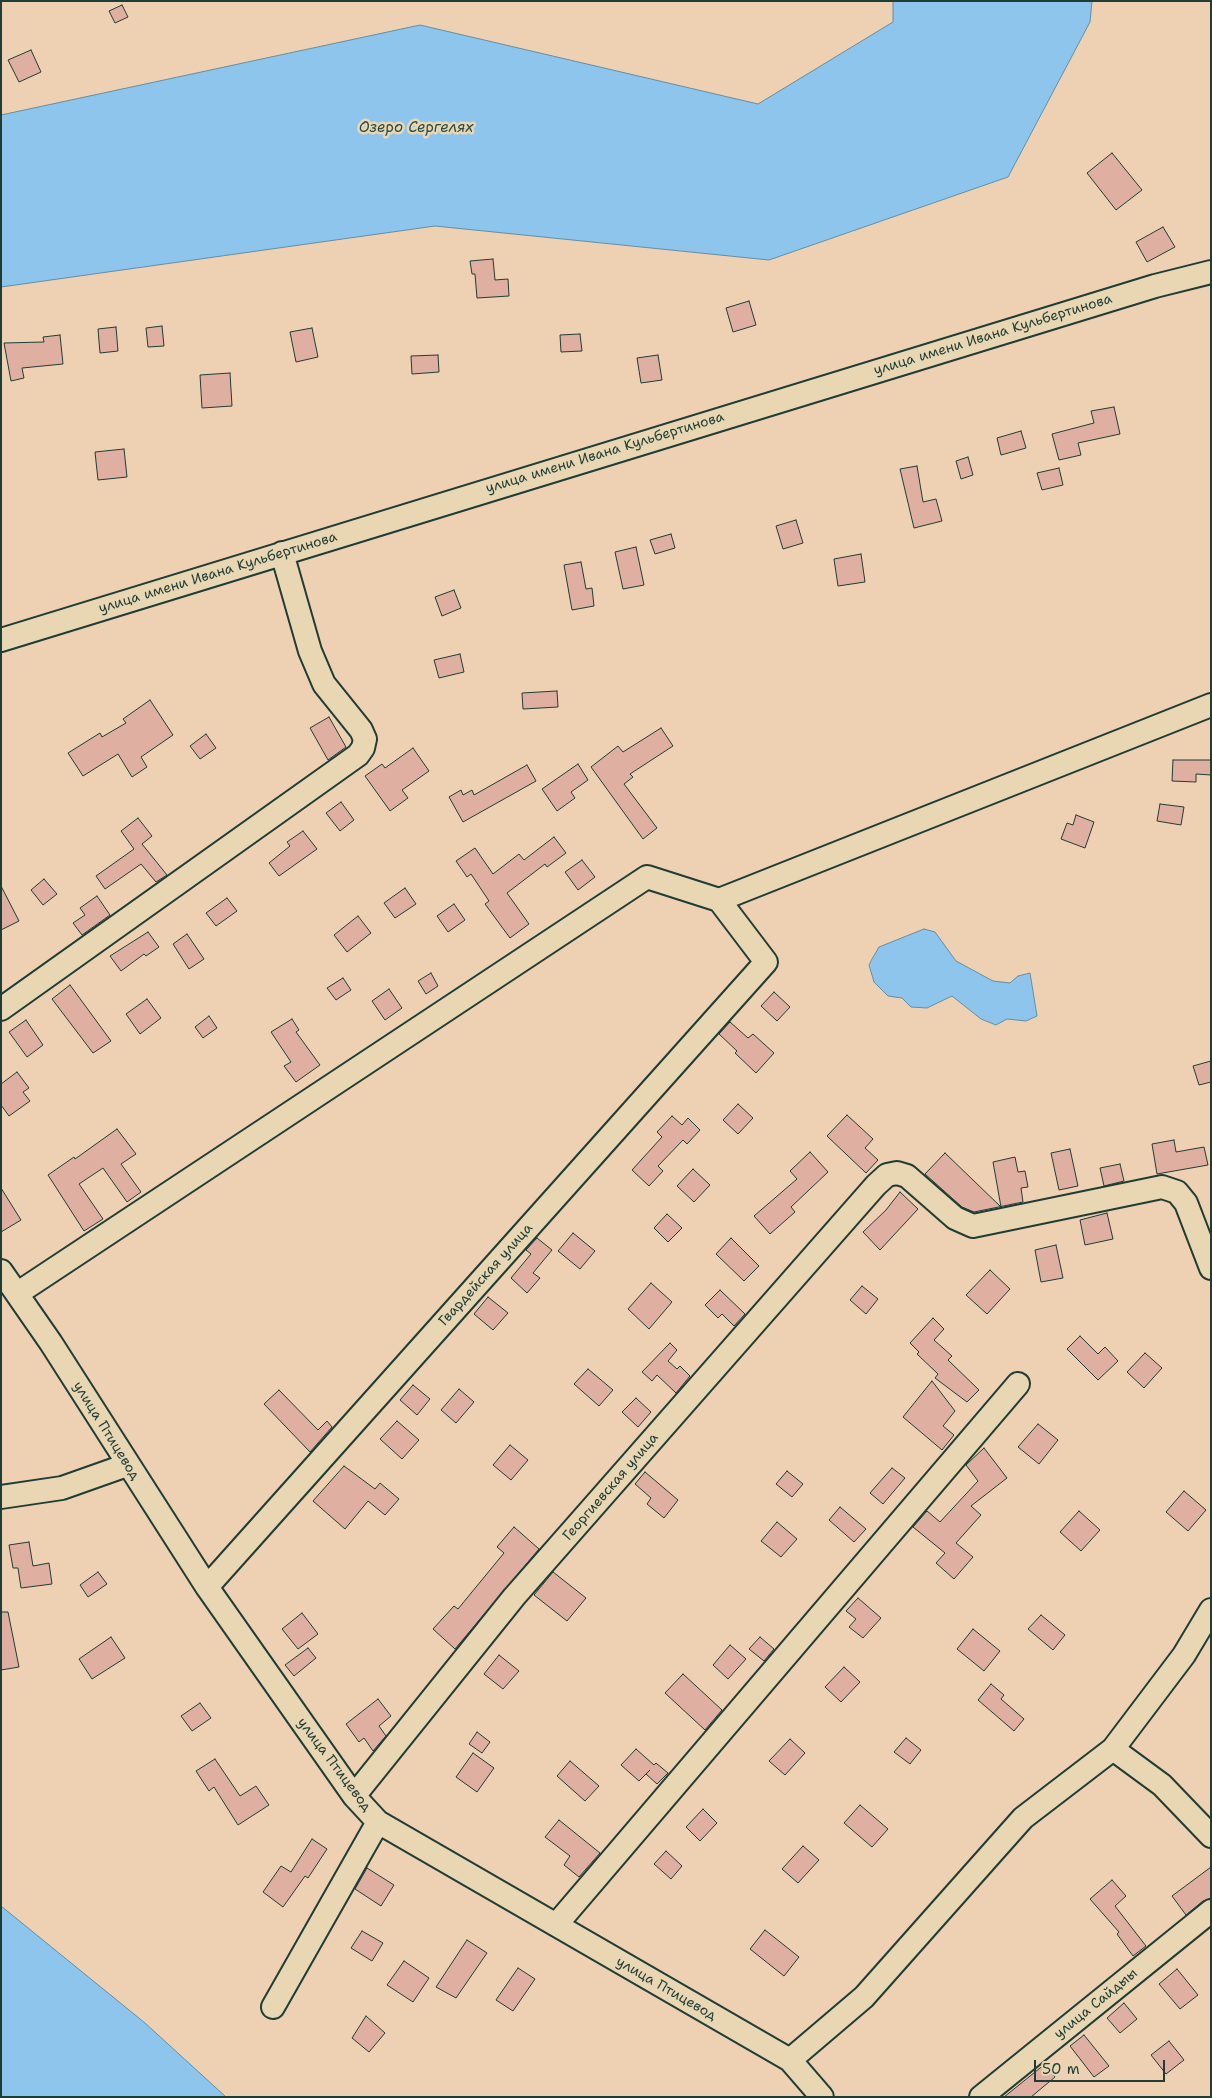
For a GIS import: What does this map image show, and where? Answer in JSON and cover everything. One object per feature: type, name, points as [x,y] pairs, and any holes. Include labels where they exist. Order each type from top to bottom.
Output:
[{"type":"street","name":"улица имени Ивана Кульбертинова","points":[[1,640],[1154,286],[1211,272]]},
{"type":"street","points":[[1,1009],[358,755],[363,748],[365,739],[361,730],[324,684],[310,651],[282,553]]},
{"type":"street","points":[[18,1292],[647,877],[719,900],[1211,705]]},
{"type":"street","name":"Гвардейская улица","points":[[207,1587],[766,962],[719,900]]},
{"type":"street","name":"Георгиевская улица","points":[[354,1796],[514,1597],[876,1185],[887,1175],[897,1172],[907,1176],[955,1218],[973,1226],[1162,1187],[1177,1192],[1186,1203],[1211,1268]]},
{"type":"street","name":"улица Птицевод","points":[[1,1270],[18,1292],[127,1465],[207,1587],[354,1796],[378,1822],[790,2060],[822,2097]]},
{"type":"street","points":[[556,1925],[1018,1384]]},
{"type":"street","points":[[1,1497],[62,1488],[127,1465]]},
{"type":"street","points":[[790,2060],[864,1997],[1023,1818],[1113,1749],[1184,1655],[1211,1610]]},
{"type":"street","points":[[1113,1749],[1162,1784],[1211,1836]]},
{"type":"street","points":[[273,2007],[378,1822]]},
{"type":"street","name":"улица Сайдыы","points":[[981,2097],[1211,1911]]},
{"type":"water","name":"Озеро Сергелях","points":[[893,1],[1092,1],[1090,22],[1008,177],[769,260],[435,226],[1,287],[1,115],[420,25],[758,104],[893,22]]},
{"type":"water","points":[[924,929],[935,932],[956,961],[993,981],[1010,983],[1018,976],[1030,973],[1037,1016],[1026,1021],[1007,1019],[996,1025],[981,1019],[952,996],[927,1008],[911,1007],[902,998],[888,996],[874,982],[869,965],[872,959],[879,947]]},
{"type":"water","points":[[1,1906],[145,2023],[226,2097],[1,2097]]},
{"type":"building","points":[[122,5],[128,17],[115,23],[109,11]]},
{"type":"building","points":[[31,50],[41,72],[19,82],[8,60]]},
{"type":"building","points":[[1112,153],[1142,190],[1116,210],[1087,173]]},
{"type":"building","points":[[1163,227],[1175,247],[1147,262],[1136,242]]},
{"type":"building","points":[[493,259],[495,280],[508,279],[509,296],[477,298],[475,274],[472,274],[470,261]]},
{"type":"building","points":[[749,301],[756,325],[733,332],[726,308]]},
{"type":"building","points":[[162,326],[164,346],[148,347],[146,328]]},
{"type":"building","points":[[116,327],[118,351],[100,353],[98,329]]},
{"type":"building","points":[[312,328],[318,357],[296,362],[290,332]]},
{"type":"building","points":[[580,334],[582,351],[561,352],[560,335]]},
{"type":"building","points":[[60,335],[63,364],[22,368],[24,378],[11,381],[4,343],[44,342],[43,337]]},
{"type":"building","points":[[438,355],[439,372],[412,374],[411,356]]},
{"type":"building","points":[[658,355],[662,380],[641,383],[637,358]]},
{"type":"building","points":[[230,373],[232,406],[202,408],[200,375]]},
{"type":"building","points":[[1114,407],[1120,434],[1078,443],[1081,455],[1059,460],[1052,434],[1094,423],[1091,411]]},
{"type":"building","points":[[1021,431],[1026,448],[1001,455],[997,438]]},
{"type":"building","points":[[124,449],[127,477],[98,480],[95,452]]},
{"type":"building","points":[[968,457],[973,475],[961,479],[956,461]]},
{"type":"building","points":[[917,466],[923,502],[936,499],[942,521],[914,528],[900,469]]},
{"type":"building","points":[[1059,468],[1063,485],[1042,490],[1037,473]]},
{"type":"building","points":[[796,520],[803,543],[783,549],[776,526]]},
{"type":"building","points":[[671,534],[675,548],[655,554],[650,540]]},
{"type":"building","points":[[636,547],[644,585],[623,589],[615,552]]},
{"type":"building","points":[[861,554],[865,582],[838,586],[834,559]]},
{"type":"building","points":[[581,562],[586,589],[592,588],[594,606],[572,610],[564,565]]},
{"type":"building","points":[[454,590],[461,608],[442,616],[435,597]]},
{"type":"building","points":[[460,654],[464,672],[439,678],[434,660]]},
{"type":"building","points":[[557,691],[558,707],[523,709],[522,693]]},
{"type":"building","points":[[150,700],[173,735],[141,757],[147,767],[132,777],[118,754],[83,776],[68,753],[100,733],[102,737],[126,723],[123,719]]},
{"type":"building","points":[[329,717],[346,747],[328,760],[310,728]]},
{"type":"building","points":[[661,728],[673,746],[630,774],[633,777],[624,784],[657,828],[643,839],[591,767],[618,746],[623,752]]},
{"type":"building","points":[[206,734],[216,748],[200,759],[190,746]]},
{"type":"building","points":[[413,748],[429,771],[402,790],[408,798],[390,811],[365,776],[382,764],[385,768]]},
{"type":"building","points":[[1173,760],[1211,760],[1211,775],[1196,774],[1196,782],[1172,781]]},
{"type":"building","points":[[578,764],[588,780],[571,792],[575,798],[557,811],[542,789]]},
{"type":"building","points":[[527,765],[536,781],[463,822],[449,797],[461,790],[463,795],[472,790],[474,795]]},
{"type":"building","points":[[341,802],[354,820],[340,831],[326,813]]},
{"type":"building","points":[[1160,804],[1184,807],[1181,825],[1157,821]]},
{"type":"building","points":[[1076,815],[1094,822],[1085,848],[1061,839],[1067,823],[1073,825]]},
{"type":"building","points":[[138,818],[152,836],[142,844],[167,875],[156,882],[141,864],[105,889],[96,876],[134,849],[121,831]]},
{"type":"building","points":[[303,831],[317,849],[279,876],[269,863],[290,846],[287,842]]},
{"type":"building","points":[[554,837],[566,853],[547,867],[545,864],[507,893],[529,924],[510,938],[485,904],[489,901],[471,874],[467,877],[456,861],[475,848],[493,874],[519,854],[524,860]]},
{"type":"building","points":[[582,860],[595,877],[578,890],[565,872]]},
{"type":"building","points":[[44,879],[57,894],[43,905],[31,890]]},
{"type":"building","points":[[1,886],[19,921],[1,930]]},
{"type":"building","points":[[405,888],[416,904],[395,918],[384,903]]},
{"type":"building","points":[[97,896],[110,915],[82,935],[73,923],[85,915],[80,908]]},
{"type":"building","points":[[227,898],[237,911],[216,926],[206,913]]},
{"type":"building","points":[[454,904],[465,920],[448,932],[437,916]]},
{"type":"building","points":[[358,916],[371,933],[347,952],[334,935]]},
{"type":"building","points":[[148,932],[159,947],[146,956],[144,954],[121,971],[110,956]]},
{"type":"building","points":[[187,934],[204,959],[189,969],[173,944]]},
{"type":"building","points":[[431,973],[438,986],[426,994],[418,981]]},
{"type":"building","points":[[343,978],[351,990],[336,1000],[327,988]]},
{"type":"building","points":[[70,985],[111,1041],[93,1053],[52,999]]},
{"type":"building","points":[[389,989],[402,1008],[385,1020],[372,1001]]},
{"type":"building","points":[[774,992],[790,1007],[777,1021],[761,1006]]},
{"type":"building","points":[[147,999],[161,1018],[140,1034],[126,1014]]},
{"type":"building","points":[[209,1016],[217,1028],[203,1038],[195,1027]]},
{"type":"building","points":[[292,1019],[299,1030],[296,1032],[320,1065],[296,1082],[284,1066],[291,1062],[271,1032]]},
{"type":"building","points":[[26,1020],[43,1045],[27,1057],[9,1032]]},
{"type":"building","points":[[730,1022],[748,1038],[753,1034],[774,1053],[756,1073],[719,1034]]},
{"type":"building","points":[[1211,1061],[1211,1082],[1199,1085],[1193,1066]]},
{"type":"building","points":[[17,1072],[29,1088],[23,1092],[30,1101],[9,1116],[1,1105],[1,1084]]},
{"type":"building","points":[[738,1104],[753,1118],[738,1134],[723,1120]]},
{"type":"building","points":[[847,1115],[873,1139],[865,1148],[878,1160],[866,1173],[827,1136]]},
{"type":"building","points":[[672,1116],[682,1125],[688,1118],[700,1130],[687,1144],[683,1140],[658,1166],[663,1171],[649,1186],[632,1170],[662,1137],[657,1132]]},
{"type":"building","points":[[117,1129],[136,1154],[121,1164],[141,1192],[127,1202],[103,1168],[79,1184],[103,1219],[84,1231],[48,1175],[74,1157],[75,1159]]},
{"type":"building","points":[[1174,1140],[1176,1152],[1204,1147],[1208,1165],[1157,1174],[1152,1144]]},
{"type":"building","points":[[1070,1149],[1078,1186],[1059,1190],[1051,1153]]},
{"type":"building","points":[[810,1152],[828,1172],[791,1207],[795,1212],[770,1234],[754,1216],[797,1179],[790,1171]]},
{"type":"building","points":[[945,1153],[1001,1207],[974,1212],[962,1207],[925,1174]]},
{"type":"building","points":[[1015,1157],[1018,1172],[1025,1171],[1028,1187],[1021,1188],[1023,1202],[1001,1207],[993,1162]]},
{"type":"building","points":[[1120,1164],[1124,1181],[1104,1186],[1100,1168]]},
{"type":"building","points":[[693,1169],[710,1185],[694,1202],[677,1186]]},
{"type":"building","points":[[1,1188],[21,1220],[1,1232]]},
{"type":"building","points":[[900,1192],[918,1209],[880,1250],[863,1232],[886,1210]]},
{"type":"building","points":[[1107,1213],[1113,1239],[1085,1245],[1080,1220]]},
{"type":"building","points":[[667,1214],[682,1228],[668,1242],[654,1228]]},
{"type":"building","points":[[573,1233],[595,1251],[580,1269],[558,1251]]},
{"type":"building","points":[[537,1238],[552,1250],[533,1273],[540,1278],[527,1293],[511,1278],[531,1254],[526,1250]]},
{"type":"building","points":[[731,1238],[759,1266],[744,1281],[716,1254]]},
{"type":"building","points":[[1056,1245],[1063,1278],[1041,1282],[1035,1250]]},
{"type":"building","points":[[990,1270],[1010,1289],[987,1314],[966,1295]]},
{"type":"building","points":[[651,1283],[672,1302],[649,1329],[628,1309]]},
{"type":"building","points":[[862,1286],[878,1299],[866,1314],[850,1300]]},
{"type":"building","points":[[720,1290],[745,1314],[734,1326],[722,1314],[718,1318],[705,1305]]},
{"type":"building","points":[[488,1297],[508,1313],[493,1330],[474,1314]]},
{"type":"building","points":[[933,1318],[944,1329],[934,1340],[952,1356],[948,1360],[979,1390],[967,1402],[935,1378],[938,1374],[917,1354],[919,1352],[910,1343]]},
{"type":"building","points":[[1080,1336],[1098,1354],[1105,1347],[1118,1361],[1098,1380],[1067,1349]]},
{"type":"building","points":[[670,1343],[677,1350],[668,1361],[677,1369],[680,1366],[690,1376],[676,1393],[657,1375],[652,1381],[642,1372]]},
{"type":"building","points":[[1145,1353],[1162,1368],[1144,1388],[1127,1372]]},
{"type":"building","points":[[588,1369],[613,1390],[599,1406],[574,1384]]},
{"type":"building","points":[[932,1381],[955,1411],[943,1426],[954,1435],[942,1450],[903,1417]]},
{"type":"building","points":[[413,1385],[430,1399],[417,1415],[400,1400]]},
{"type":"building","points":[[459,1389],[474,1402],[456,1423],[441,1410]]},
{"type":"building","points":[[279,1390],[318,1430],[327,1421],[332,1427],[310,1452],[264,1404]]},
{"type":"building","points":[[636,1398],[651,1412],[638,1427],[622,1412]]},
{"type":"building","points":[[397,1421],[419,1440],[402,1459],[380,1439]]},
{"type":"building","points":[[1038,1424],[1058,1440],[1039,1464],[1018,1447]]},
{"type":"building","points":[[510,1445],[528,1460],[511,1480],[493,1465]]},
{"type":"building","points":[[984,1448],[1007,1478],[971,1506],[981,1515],[956,1543],[973,1557],[954,1579],[936,1563],[945,1553],[913,1527],[927,1511],[940,1522],[978,1481],[966,1465]]},
{"type":"building","points":[[344,1466],[375,1489],[380,1483],[399,1499],[385,1515],[368,1501],[345,1529],[313,1501]]},
{"type":"building","points":[[892,1468],[905,1478],[883,1504],[870,1493]]},
{"type":"building","points":[[787,1471],[803,1484],[792,1497],[776,1484]]},
{"type":"building","points":[[645,1472],[678,1500],[664,1518],[647,1504],[651,1498],[635,1484]]},
{"type":"building","points":[[1184,1491],[1206,1510],[1188,1531],[1166,1512]]},
{"type":"building","points":[[840,1507],[866,1529],[854,1542],[829,1520]]},
{"type":"building","points":[[1079,1511],[1100,1530],[1081,1551],[1060,1532]]},
{"type":"building","points":[[777,1522],[797,1539],[781,1557],[761,1541]]},
{"type":"building","points":[[514,1527],[539,1549],[455,1649],[433,1629],[454,1606],[458,1609],[504,1553],[497,1547]]},
{"type":"building","points":[[29,1542],[33,1566],[49,1563],[52,1584],[21,1588],[18,1568],[13,1568],[9,1545]]},
{"type":"building","points":[[98,1572],[107,1584],[88,1597],[80,1585]]},
{"type":"building","points":[[553,1572],[586,1598],[567,1621],[534,1595]]},
{"type":"building","points":[[858,1598],[881,1618],[863,1638],[849,1627],[856,1619],[846,1611]]},
{"type":"building","points":[[1,1612],[8,1612],[19,1667],[1,1670]]},
{"type":"building","points":[[302,1613],[318,1634],[298,1649],[282,1629]]},
{"type":"building","points":[[1041,1615],[1065,1635],[1053,1650],[1028,1629]]},
{"type":"building","points":[[973,1629],[1000,1651],[984,1671],[957,1649]]},
{"type":"building","points":[[111,1637],[125,1658],[92,1679],[79,1659]]},
{"type":"building","points":[[760,1637],[774,1649],[764,1661],[749,1649]]},
{"type":"building","points":[[730,1645],[746,1659],[728,1679],[713,1665]]},
{"type":"building","points":[[308,1648],[316,1658],[294,1676],[285,1665]]},
{"type":"building","points":[[499,1655],[519,1671],[503,1689],[484,1674]]},
{"type":"building","points":[[844,1667],[860,1682],[841,1702],[825,1687]]},
{"type":"building","points":[[683,1674],[722,1710],[705,1730],[665,1693]]},
{"type":"building","points":[[991,1684],[1004,1695],[1001,1699],[1024,1719],[1014,1731],[978,1700]]},
{"type":"building","points":[[378,1699],[391,1716],[379,1726],[386,1736],[373,1751],[364,1738],[359,1742],[346,1724]]},
{"type":"building","points":[[200,1703],[211,1718],[192,1731],[181,1716]]},
{"type":"building","points":[[477,1732],[490,1742],[482,1753],[469,1744]]},
{"type":"building","points":[[906,1738],[921,1750],[910,1764],[894,1752]]},
{"type":"building","points":[[790,1739],[805,1753],[785,1775],[769,1761]]},
{"type":"building","points":[[636,1749],[654,1765],[656,1763],[668,1773],[657,1784],[646,1774],[639,1781],[621,1765]]},
{"type":"building","points":[[473,1753],[494,1768],[477,1792],[456,1777]]},
{"type":"building","points":[[215,1759],[240,1796],[256,1786],[269,1805],[238,1825],[214,1787],[209,1791],[196,1771]]},
{"type":"building","points":[[570,1761],[599,1786],[585,1801],[557,1776]]},
{"type":"building","points":[[860,1805],[888,1829],[872,1847],[844,1823]]},
{"type":"building","points":[[703,1809],[717,1823],[700,1841],[686,1827]]},
{"type":"building","points":[[559,1820],[600,1853],[579,1877],[564,1865],[570,1856],[545,1837]]},
{"type":"building","points":[[312,1839],[327,1849],[308,1878],[305,1876],[283,1907],[263,1892],[281,1866],[291,1872]]},
{"type":"building","points":[[803,1846],[819,1860],[798,1883],[782,1869]]},
{"type":"building","points":[[666,1851],[682,1866],[671,1879],[654,1864]]},
{"type":"building","points":[[1211,1867],[1211,1898],[1203,1901],[1186,1915],[1172,1896]]},
{"type":"building","points":[[367,1868],[394,1885],[381,1906],[355,1889]]},
{"type":"building","points":[[1112,1880],[1126,1896],[1115,1906],[1146,1946],[1133,1956],[1117,1934],[1119,1932],[1090,1899]]},
{"type":"building","points":[[765,1930],[799,1957],[784,1976],[750,1949]]},
{"type":"building","points":[[362,1931],[383,1943],[372,1961],[351,1948]]},
{"type":"building","points":[[467,1940],[487,1953],[456,1998],[436,1987]]},
{"type":"building","points":[[404,1961],[429,1978],[413,2002],[387,1985]]},
{"type":"building","points":[[518,1968],[535,1979],[513,2011],[496,2000]]},
{"type":"building","points":[[1177,1969],[1198,1995],[1180,2009],[1159,1984]]},
{"type":"building","points":[[1124,2003],[1137,2019],[1120,2033],[1107,2018]]},
{"type":"building","points":[[366,2016],[385,2033],[369,2052],[352,2038]]},
{"type":"building","points":[[1084,2035],[1109,2066],[1094,2077],[1070,2046]]},
{"type":"building","points":[[1169,2041],[1184,2060],[1166,2074],[1151,2055]]},
{"type":"building","points":[[1045,2064],[1055,2077],[1031,2097],[1004,2097]]}]
